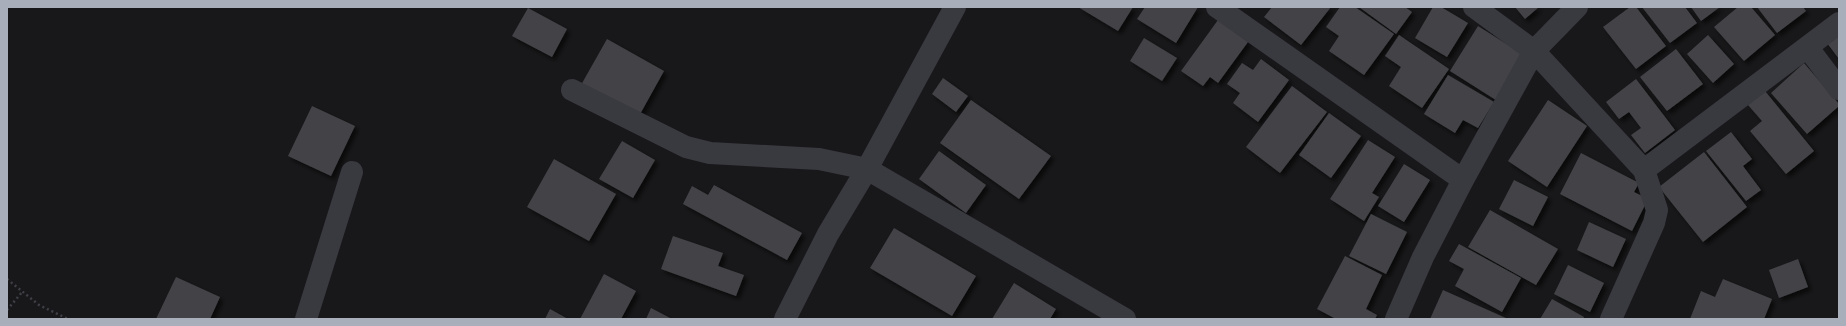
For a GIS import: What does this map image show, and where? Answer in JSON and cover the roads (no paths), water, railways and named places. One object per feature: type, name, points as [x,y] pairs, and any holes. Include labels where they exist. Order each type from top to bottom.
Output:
[{"type":"street","points":[[785,319],[828,234],[867,169],[955,7]]},
{"type":"street","points":[[1217,7],[1463,180]]},
{"type":"street","points":[[1474,7],[1534,51],[1644,170],[1658,210],[1654,223],[1611,319]]},
{"type":"street","points":[[1396,319],[1424,257],[1463,180],[1534,51],[1577,7]]},
{"type":"street","points":[[1644,170],[1808,48],[1839,23]]},
{"type":"street","points":[[1808,48],[1839,90]]},
{"type":"street","points":[[572,90],[686,148],[710,153],[819,159],[867,169],[1125,319]]},
{"type":"street","points":[[306,319],[352,172]]}]
